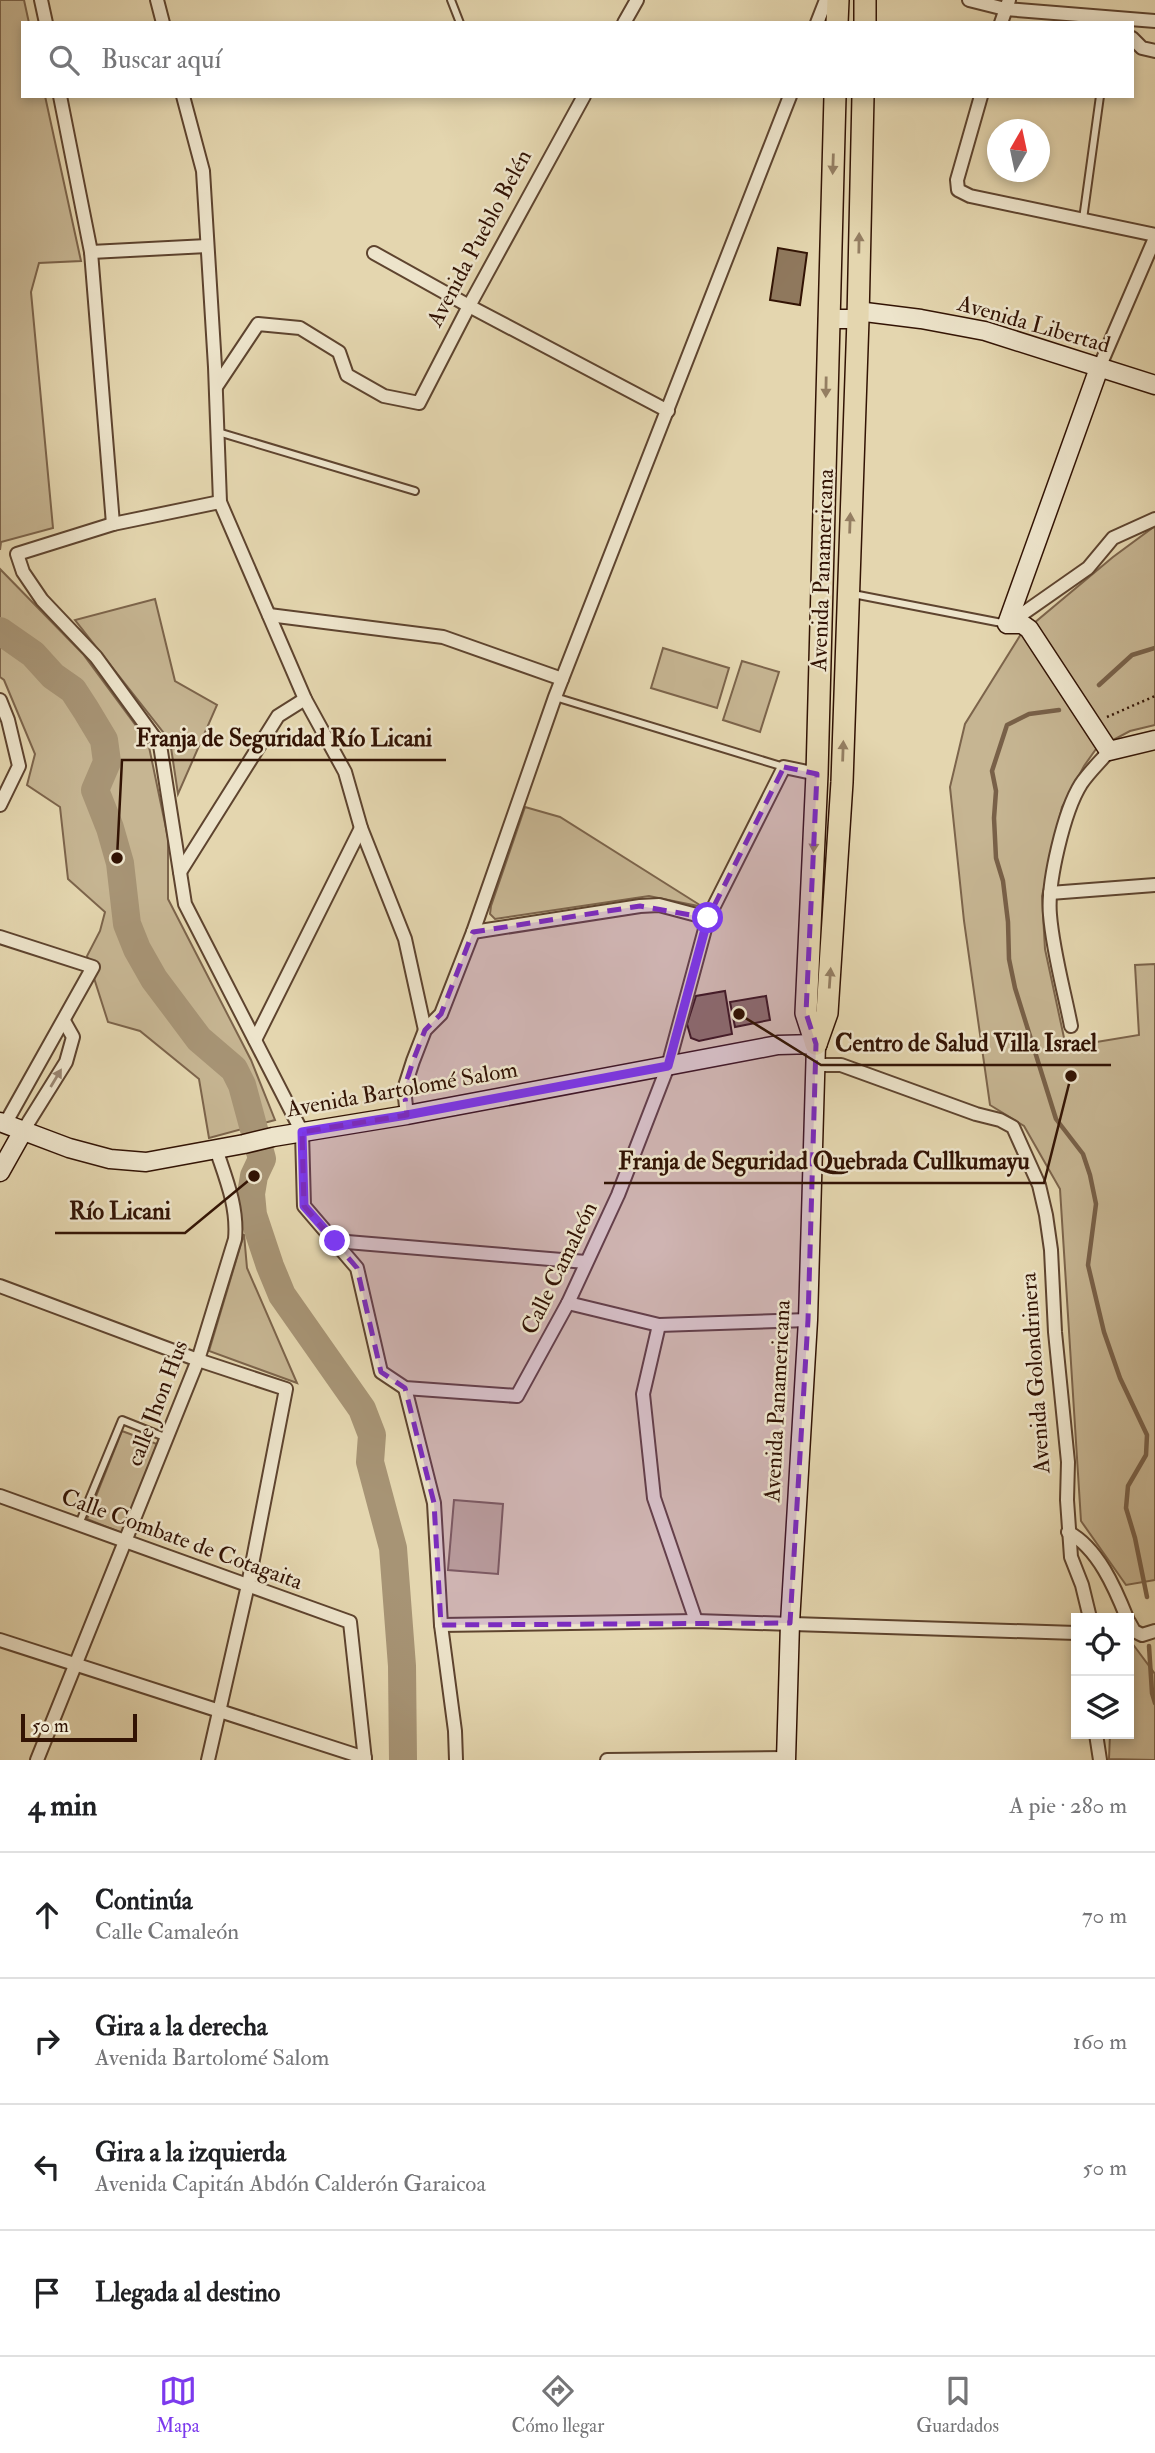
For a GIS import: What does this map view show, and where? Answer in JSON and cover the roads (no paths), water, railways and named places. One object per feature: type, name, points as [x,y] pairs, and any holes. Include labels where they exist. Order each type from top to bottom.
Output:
[{"type":"main road","points":[[837,21],[838,0]]},
{"type":"main road","points":[[865,0],[865,21]]},
{"type":"main road","name":"Avenida Panamericana","points":[[816,1054],[806,1013],[817,774],[835,98]]},
{"type":"main road","name":"Avenida Panamericana","points":[[816,1054],[827,1013],[842,782],[863,98]]},
{"type":"street","points":[[41,0],[46,21]]},
{"type":"street","points":[[157,0],[162,21]]},
{"type":"street","points":[[625,21],[637,0]]},
{"type":"street","points":[[818,21],[826,0]]},
{"type":"street","points":[[969,0],[1112,21],[1155,21]]},
{"type":"street","points":[[1134,40],[1142,48],[1155,51]]},
{"type":"street","points":[[60,98],[91,252],[113,524]]},
{"type":"street","points":[[184,98],[203,171],[220,502],[305,699],[345,772],[361,828],[404,939],[425,1030]]},
{"type":"street","name":"Avenida Pueblo Belén","points":[[216,387],[258,324],[300,328],[339,352],[347,374],[384,396],[419,403],[583,98]]},
{"type":"street","points":[[407,1115],[404,1089],[425,1030],[441,1014],[473,932],[555,697],[789,98]]},
{"type":"street","points":[[980,98],[957,180],[958,190],[970,196],[1155,237],[1100,368],[1007,624]]},
{"type":"street","points":[[91,252],[207,246]]},
{"type":"street","points":[[374,253],[668,411]]},
{"type":"street","name":"Avenida Libertad","points":[[828,319],[857,315],[921,319],[985,331],[1155,385]]},
{"type":"street","points":[[220,502],[113,524],[18,554],[23,572],[42,600],[96,657],[160,745],[185,904],[302,1132],[304,1206],[357,1268],[381,1372],[405,1388],[434,1503],[442,1625],[456,1760]]},
{"type":"street","points":[[1007,624],[1087,568],[1113,538],[1155,519]]},
{"type":"street","points":[[269,615],[443,637],[562,679]]},
{"type":"street","points":[[1007,624],[1022,624],[1029,629],[1109,751]]},
{"type":"street","points":[[180,872],[278,716],[305,699]]},
{"type":"street","points":[[0,700],[9,720],[19,766],[0,806]]},
{"type":"street","points":[[1071,1026],[1050,916],[1050,893],[1065,822],[1082,783],[1109,751],[1155,740]]},
{"type":"street","points":[[784,767],[817,774]]},
{"type":"street","name":"Calle Camaleón","points":[[405,1388],[517,1396],[568,1303],[618,1195],[668,1066],[708,918],[784,767]]},
{"type":"street","points":[[255,1040],[361,828]]},
{"type":"street","points":[[1050,893],[1155,885]]},
{"type":"street","points":[[473,932],[640,906],[659,905],[708,918]]},
{"type":"street","points":[[0,937],[93,967],[2,1127]]},
{"type":"street","points":[[0,1172],[65,1062],[73,1037],[64,1021]]},
{"type":"street","name":"Avenida Bartolomé Salom","points":[[2,1127],[23,1131],[110,1159],[146,1162],[778,1045],[816,1054]]},
{"type":"street","name":"Avenida Golondrinera","points":[[816,1054],[1013,1127],[1039,1185],[1046,1215],[1068,1462],[1068,1532],[1071,1557],[1089,1613]]},
{"type":"street","name":"Avenida Panamericana","points":[[786,1759],[790,1623],[808,1320],[816,1054]]},
{"type":"street","name":"calle Jhon Hus","points":[[37,1760],[198,1360],[235,1239],[237,1221],[233,1200],[216,1149]]},
{"type":"street","points":[[335,1241],[586,1262]]},
{"type":"street","points":[[0,1286],[198,1360],[286,1389],[248,1584],[208,1760]]},
{"type":"street","points":[[568,1303],[659,1325],[808,1320]]},
{"type":"street","points":[[659,1325],[643,1394],[654,1498],[696,1621]]},
{"type":"street","name":"Calle Combate de Cotagaita","points":[[0,1496],[350,1622],[365,1759]]},
{"type":"street","points":[[1068,1532],[1086,1546],[1108,1577],[1125,1613]]},
{"type":"street","points":[[442,1625],[696,1621],[1071,1633]]},
{"type":"street","points":[[1134,1631],[1142,1635],[1155,1631]]},
{"type":"street","points":[[0,1640],[365,1759]]},
{"type":"street","points":[[1097,1739],[1100,1760]]},
{"type":"street","points":[[607,1760],[786,1759]]},
{"type":"lane","points":[[452,0],[459,21]]},
{"type":"lane","points":[[1083,220],[1100,98]]},
{"type":"lane","points":[[218,432],[415,491]]},
{"type":"lane","points":[[847,593],[1007,624]]},
{"type":"lane","points":[[555,697],[784,767]]},
{"type":"lane","points":[[79,1524],[122,1420],[167,1438]]},
{"type":"waterway","points":[[0,631],[33,654],[53,676],[73,690],[104,740],[107,762],[95,790],[120,863],[127,924],[154,979],[199,1039],[234,1069],[242,1085],[262,1159],[254,1176],[251,1194],[253,1215],[270,1266],[282,1295],[362,1409],[372,1435],[370,1462],[393,1548],[402,1666],[403,1760]]},
{"type":"waterway","points":[[1099,685],[1132,655],[1155,648]]},
{"type":"waterway","points":[[1059,710],[1029,714],[1007,725],[992,771],[996,791],[996,858],[1003,881],[1009,959],[1015,988],[1056,1119],[1083,1154],[1090,1175],[1096,1204],[1088,1265],[1104,1332],[1120,1378],[1147,1435],[1146,1455],[1128,1486],[1126,1508],[1147,1597]]},
{"type":"waterway","points":[[1149,1646],[1155,1703]]},
{"type":"place","name":"Franja de Seguridad Río Licani","points":[[117,858]]},
{"type":"place","name":"Centro de Salud Villa Israel","points":[[739,1014]]},
{"type":"place","name":"Franja de Seguridad Quebrada Cullkumayu","points":[[1071,1076]]},
{"type":"place","name":"Río Licani","points":[[254,1176]]}]
